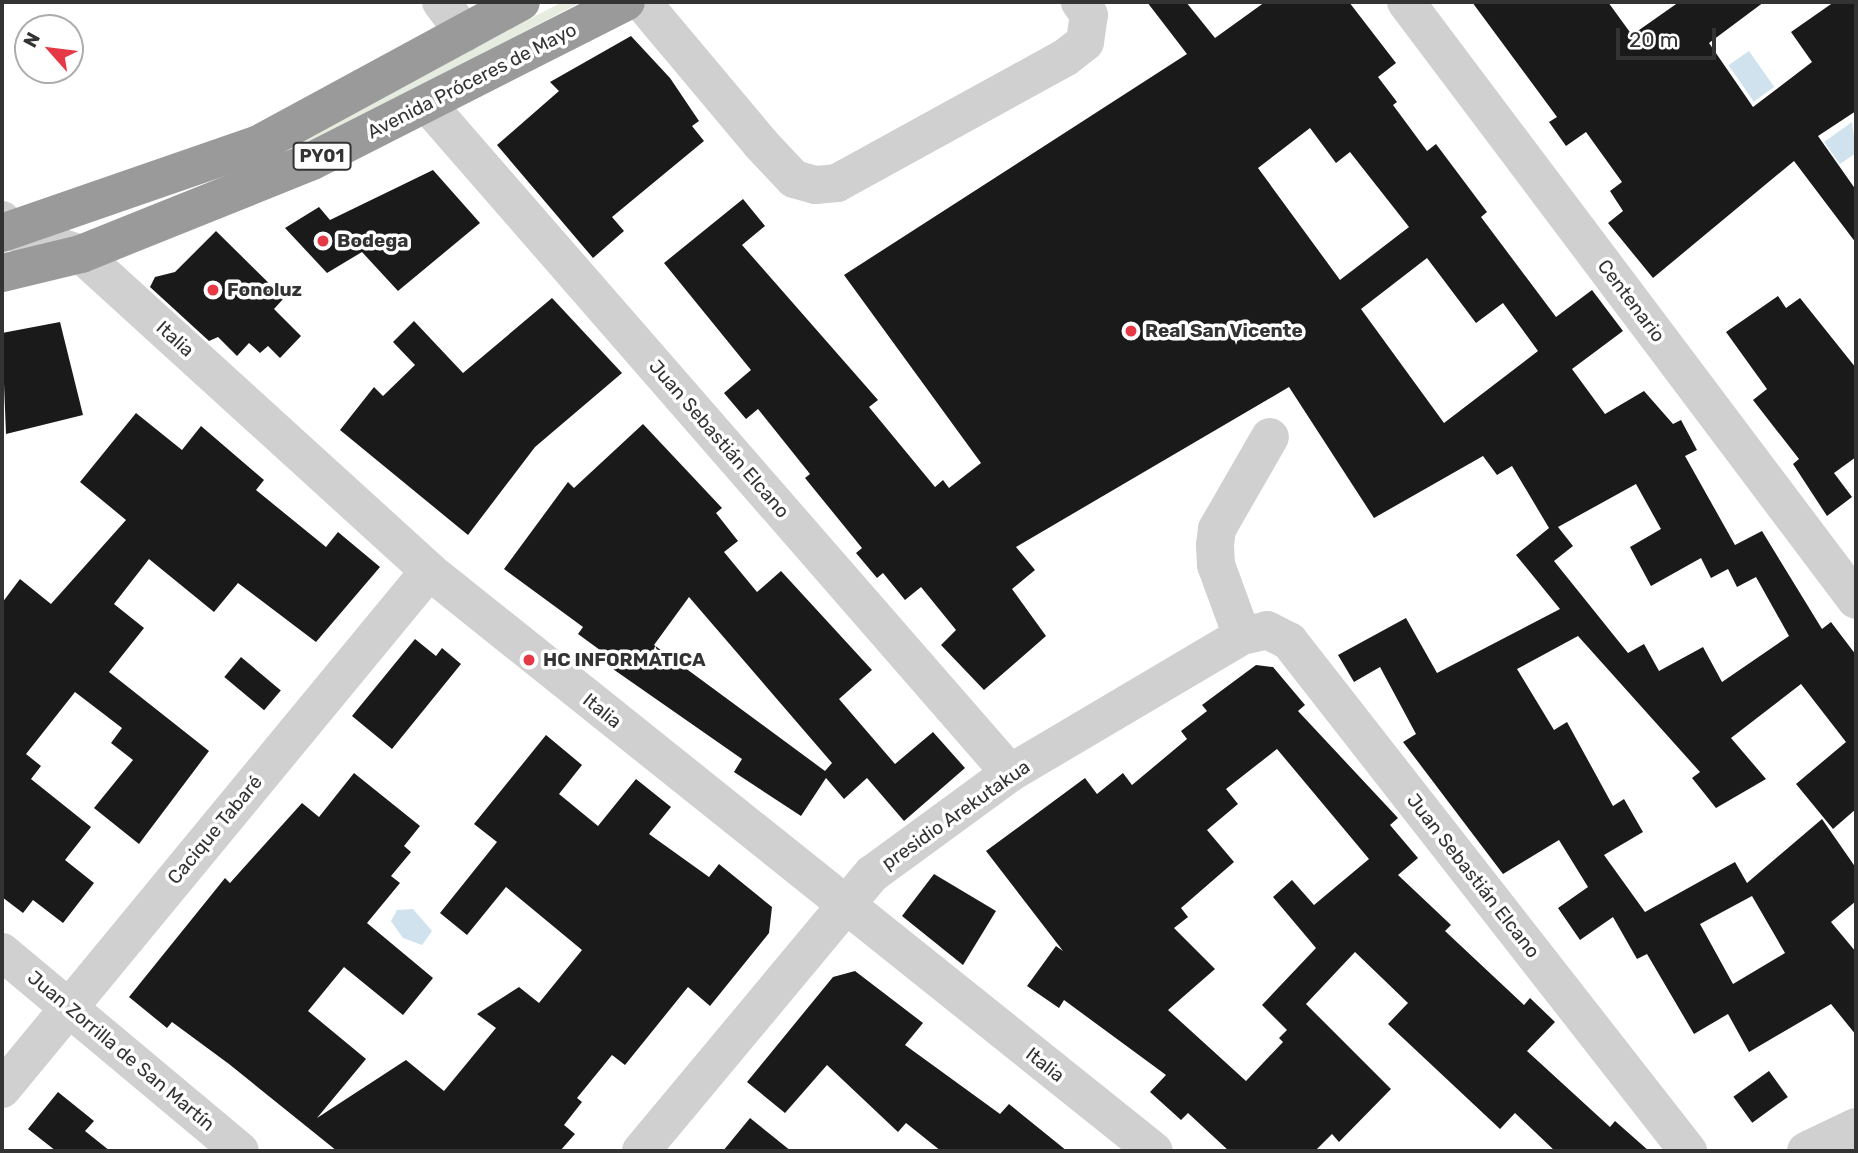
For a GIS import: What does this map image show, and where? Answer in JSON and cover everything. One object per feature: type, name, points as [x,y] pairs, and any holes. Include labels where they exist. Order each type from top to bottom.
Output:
[{"type":"highway","name":"Avenida Próceres de Mayo","points":[[11,231],[259,144],[522,2]]},
{"type":"highway","name":"Avenida Próceres de Mayo","points":[[2,273],[82,254],[312,161],[428,105],[626,2]]},
{"type":"street","points":[[441,2],[464,33]]},
{"type":"street","points":[[642,2],[794,179],[836,183],[1066,57],[1085,42],[1089,15],[1080,2]]},
{"type":"street","name":"Centenario","points":[[1406,2],[1856,600]]},
{"type":"street","name":"Juan Sebastián Elcano","points":[[428,105],[1010,773]]},
{"type":"street","name":"Italia","points":[[11,231],[82,254],[429,571],[844,907],[1154,1151]]},
{"type":"street","points":[[1241,636],[1216,565],[1214,545],[1217,529],[1270,437]]},
{"type":"street","name":"Cacique Tabaré","points":[[2,1089],[429,571]]},
{"type":"street","name":"Juan Sebastián Elcano","points":[[1241,636],[1267,630],[1289,641],[1688,1151]]},
{"type":"street","name":"presidio Arekutakua","points":[[641,1151],[872,874],[1010,773],[1241,636]]},
{"type":"street","name":"Juan Zorrilla de San Martín","points":[[2,951],[240,1151]]},
{"type":"street","points":[[1807,1151],[1856,1127]]},
{"type":"shaded area","points":[[562,2],[581,2],[295,152],[46,233],[292,145]]},
{"type":"water","points":[[1749,51],[1774,87],[1754,101],[1729,65]]},
{"type":"water","points":[[1852,122],[1856,153],[1840,164],[1824,142]]},
{"type":"water","points":[[413,909],[432,931],[422,945],[403,938],[391,921],[397,910]]},
{"type":"building","points":[[1147,2],[1186,2],[1215,38],[1265,2],[1349,2],[1396,63],[1378,77],[1397,102],[1393,105],[1427,151],[1436,144],[1487,212],[1481,217],[1556,317],[1592,290],[1623,331],[1572,369],[1605,414],[1644,391],[1673,424],[1681,420],[1697,450],[1685,456],[1735,545],[1762,531],[1822,629],[1831,622],[1856,655],[1856,809],[1833,829],[1796,784],[1846,742],[1801,684],[1731,738],[1766,779],[1716,808],[1692,778],[1700,772],[1578,636],[1517,669],[1554,730],[1567,722],[1613,806],[1624,799],[1643,832],[1604,855],[1645,912],[1735,862],[1747,883],[1822,819],[1856,868],[1856,901],[1831,922],[1856,952],[1856,1035],[1831,1004],[1749,1052],[1728,1014],[1694,1034],[1647,954],[1637,959],[1613,917],[1580,940],[1558,908],[1588,887],[1559,840],[1503,874],[1403,742],[1416,734],[1380,667],[1354,682],[1338,655],[1406,618],[1437,673],[1560,609],[1516,555],[1549,528],[1512,466],[1497,475],[1483,456],[1374,518],[1289,387],[1016,547],[1035,570],[1012,589],[1046,636],[984,690],[941,645],[956,630],[921,587],[905,600],[883,573],[877,578],[856,553],[862,548],[805,478],[810,474],[758,409],[746,419],[724,393],[751,370],[664,263],[743,199],[765,226],[742,245],[878,400],[869,407],[935,487],[943,480],[949,488],[981,463],[844,275],[1187,54]],"holes":[[[1310,128],[1336,163],[1350,152],[1409,227],[1340,280],[1258,168]],[[1427,258],[1476,323],[1503,303],[1538,351],[1444,423],[1361,309]],[[1636,484],[1661,529],[1630,547],[1651,586],[1701,558],[1711,578],[1728,569],[1737,587],[1756,577],[1789,636],[1722,682],[1703,647],[1659,671],[1644,644],[1628,653],[1554,561],[1573,546],[1558,527]],[[1752,896],[1785,953],[1733,984],[1700,924]]]},
{"type":"building","points":[[1472,2],[1608,2],[1632,35],[1679,2],[1764,2],[1709,43],[1753,107],[1812,62],[1791,32],[1834,2],[1856,2],[1856,111],[1818,136],[1856,190],[1856,243],[1794,161],[1653,278],[1608,223],[1623,211],[1610,191],[1622,182],[1586,132],[1566,146],[1549,122],[1557,117]]},
{"type":"building","points":[[631,36],[670,78],[699,121],[692,126],[704,141],[612,217],[624,231],[593,258],[497,145],[559,91],[550,82]]},
{"type":"building","points":[[433,170],[480,223],[398,291],[362,252],[327,273],[285,228],[319,207],[330,220]]},
{"type":"building","name":"Fonoluz","points":[[216,231],[284,298],[274,309],[301,336],[280,358],[268,346],[260,353],[249,343],[237,356],[218,337],[209,341],[150,287],[155,277],[175,272]]},
{"type":"building","points":[[1778,296],[1786,308],[1800,298],[1856,368],[1856,457],[1834,473],[1852,497],[1827,516],[1793,464],[1799,459],[1753,400],[1767,389],[1726,332]]},
{"type":"building","points":[[552,298],[622,373],[535,447],[468,535],[340,430],[374,387],[383,396],[415,365],[393,342],[414,321],[463,373]]},
{"type":"building","points":[[60,322],[83,415],[6,434],[2,333]]},
{"type":"building","points":[[136,413],[182,450],[201,426],[264,480],[256,490],[326,547],[338,532],[380,567],[316,642],[238,583],[214,612],[149,559],[114,604],[144,628],[109,672],[209,751],[139,844],[94,808],[133,760],[111,743],[122,728],[75,692],[26,754],[41,766],[31,779],[91,827],[65,860],[94,883],[63,923],[33,900],[23,913],[2,897],[2,603],[20,579],[51,604],[126,520],[80,482]]},
{"type":"building","points":[[643,424],[722,508],[716,513],[738,541],[724,552],[757,592],[781,571],[872,670],[839,699],[895,764],[933,732],[965,768],[904,821],[867,778],[844,799],[826,778],[801,816],[734,772],[742,759],[600,660],[604,653],[578,634],[583,627],[504,569],[568,482],[574,488]],"holes":[[[689,597],[832,763],[825,771],[654,645]]]},
{"type":"building","points":[[415,639],[436,656],[442,648],[461,664],[392,749],[352,716]]},
{"type":"building","points":[[241,657],[281,690],[264,710],[224,677]]},
{"type":"building","points":[[1256,665],[1273,667],[1305,705],[1298,711],[1398,818],[1390,825],[1418,858],[1398,875],[1451,925],[1445,931],[1524,1005],[1530,998],[1555,1022],[1527,1051],[1610,1127],[1615,1121],[1649,1151],[1555,1151],[1515,1113],[1500,1129],[1388,1024],[1408,1003],[1355,952],[1306,1004],[1391,1089],[1339,1142],[1332,1134],[1315,1151],[1229,1151],[1188,1113],[1181,1120],[1150,1092],[1166,1075],[1064,1000],[1059,1008],[1027,986],[1056,946],[1063,951],[986,851],[1085,778],[1097,794],[1123,773],[1132,785],[1187,739],[1181,731],[1207,711],[1202,705]],"holes":[[[1277,749],[1369,859],[1314,905],[1292,880],[1273,897],[1316,948],[1262,1005],[1287,1030],[1279,1038],[1283,1042],[1246,1081],[1168,1010],[1215,969],[1174,928],[1188,917],[1181,908],[1234,862],[1207,830],[1238,804],[1226,789]]]},
{"type":"building","points":[[546,735],[582,765],[559,794],[598,826],[636,779],[671,807],[649,834],[709,877],[719,864],[772,907],[769,933],[710,1006],[688,987],[625,1065],[612,1055],[577,1098],[582,1102],[564,1125],[575,1134],[560,1151],[337,1151],[229,1064],[172,1022],[167,1028],[129,997],[225,878],[230,883],[302,803],[319,817],[354,773],[420,826],[404,846],[411,852],[391,876],[400,883],[367,923],[433,978],[403,1015],[344,967],[308,1011],[366,1059],[317,1118],[406,1060],[444,1091],[496,1028],[477,1014],[519,987],[539,1003],[582,950],[506,887],[467,935],[440,913],[497,842],[474,824]]},
{"type":"building","points":[[934,874],[996,911],[963,965],[902,916]]},
{"type":"building","points":[[855,971],[923,1023],[905,1045],[1000,1114],[1009,1104],[1067,1151],[941,1151],[906,1123],[898,1132],[827,1065],[785,1113],[747,1082],[833,977]]},
{"type":"building","points":[[1769,1071],[1788,1097],[1752,1123],[1733,1097]]},
{"type":"building","points":[[58,1092],[94,1121],[85,1131],[110,1151],[56,1151],[28,1129]]},
{"type":"building","points":[[750,1118],[791,1151],[723,1151]]},
{"type":"place","name":"Bodega","points":[[323,241]]},
{"type":"place","name":"Fonoluz","points":[[213,290]]},
{"type":"place","name":"Real San Vicente","points":[[1131,331]]},
{"type":"place","name":"HC INFORMATICA","points":[[529,660]]}]
